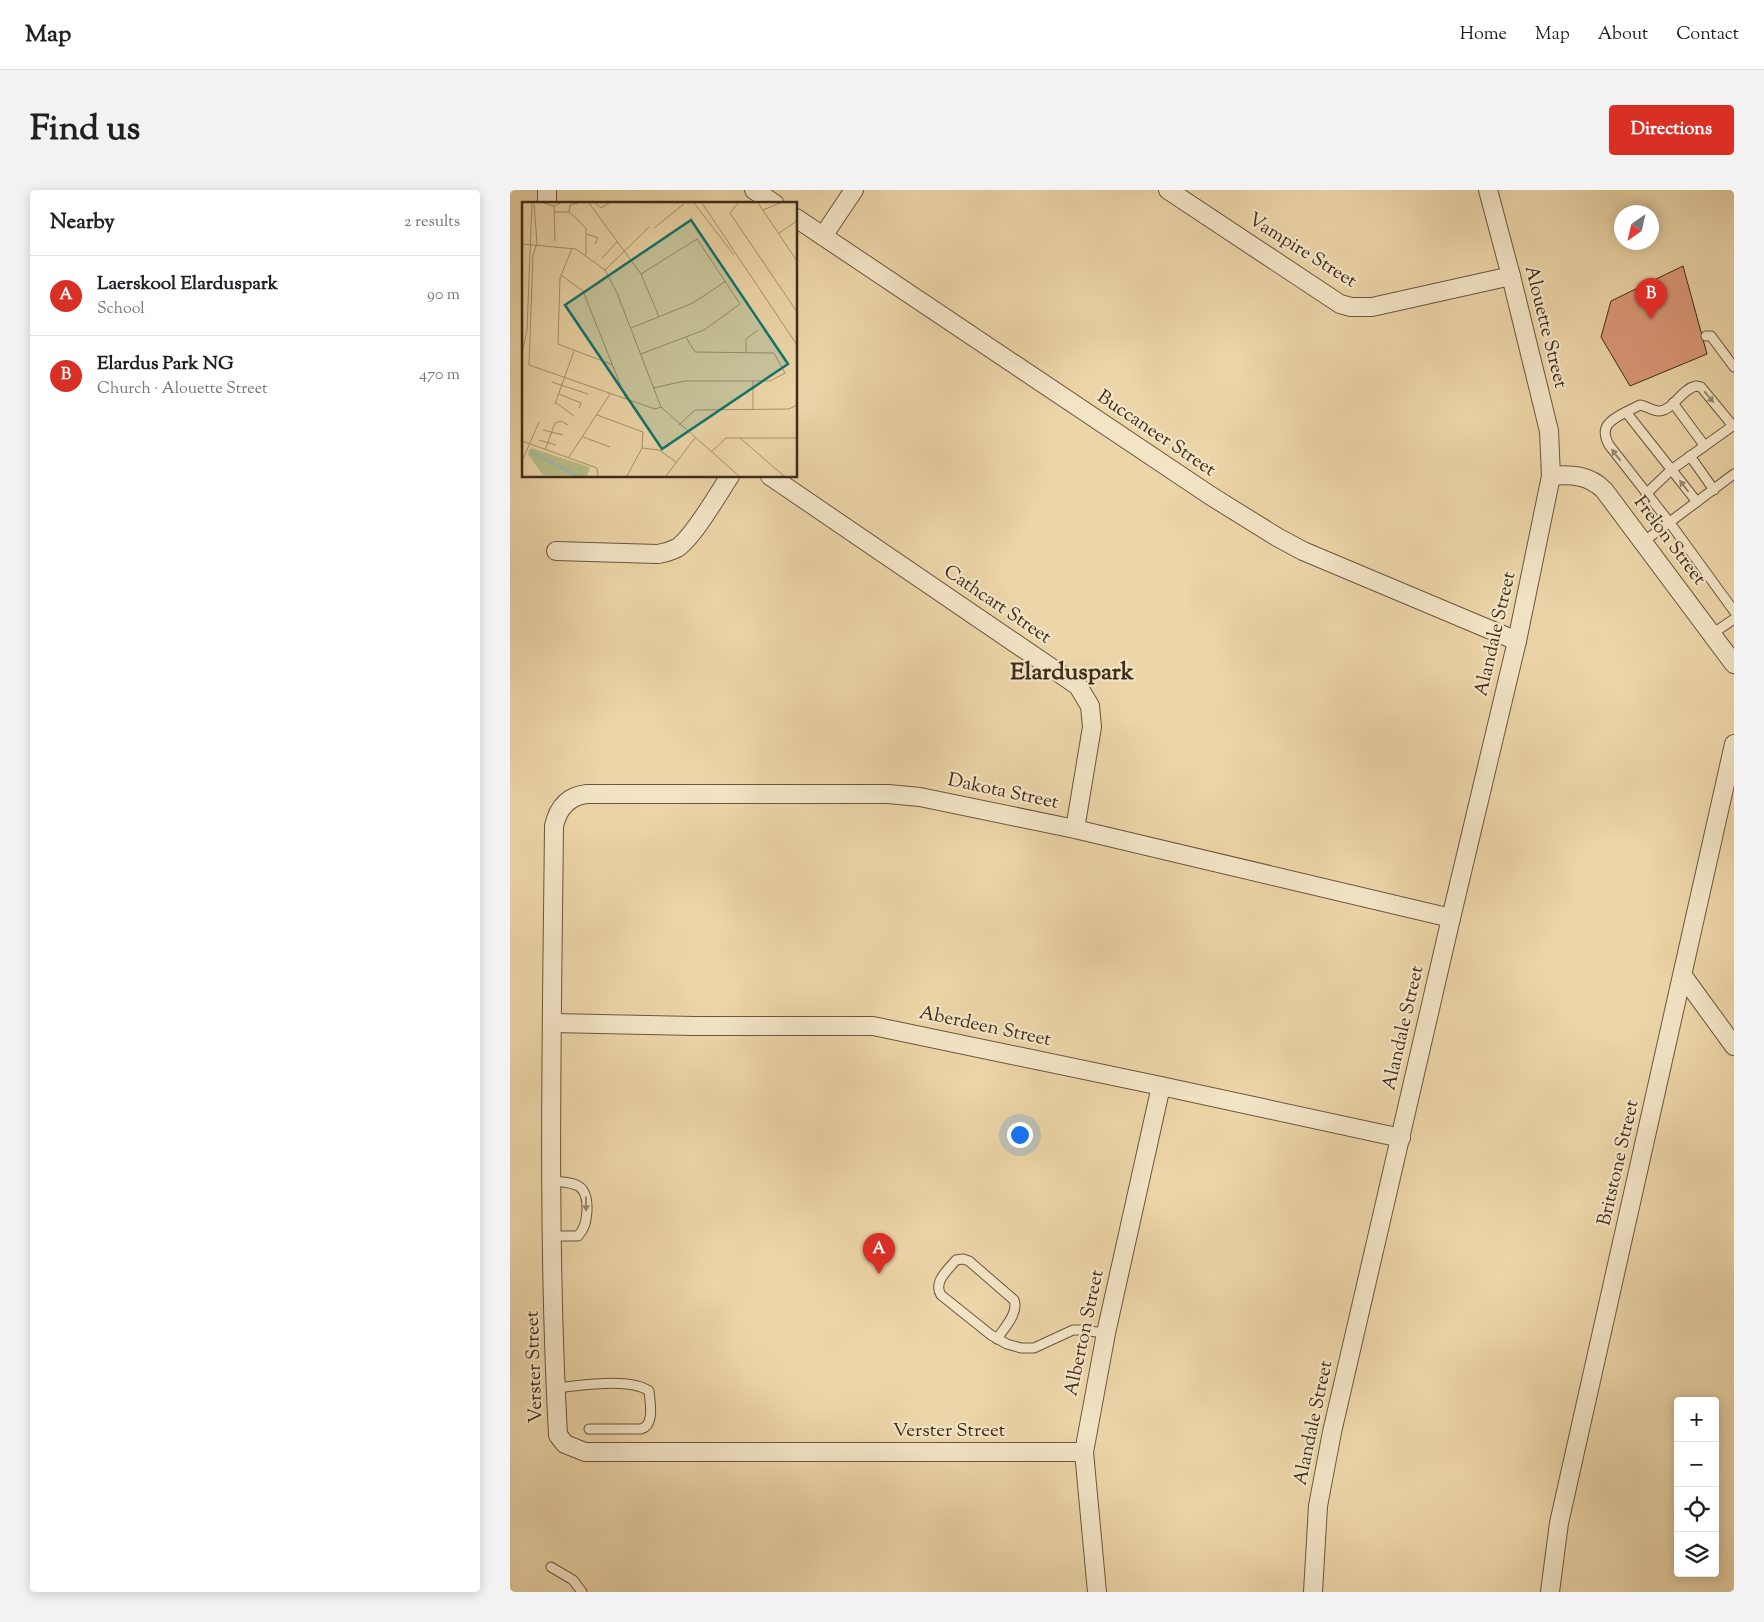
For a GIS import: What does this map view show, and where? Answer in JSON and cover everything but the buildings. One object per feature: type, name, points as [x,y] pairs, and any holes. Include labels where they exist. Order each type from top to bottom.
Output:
[{"type":"street","points":[[754,190],[772,202]]},
{"type":"street","points":[[823,236],[854,190]]},
{"type":"street","name":"Vampire Street","points":[[1168,190],[1340,304],[1352,307],[1372,307],[1511,276]]},
{"type":"street","name":"Alouette Street","points":[[1488,190],[1550,431],[1551,476]]},
{"type":"street","name":"Buccaneer Street","points":[[798,219],[1211,496],[1277,537],[1303,551],[1517,641]]},
{"type":"street","name":"Frelon Street","points":[[1551,476],[1569,474],[1588,478],[1604,490],[1734,664]]},
{"type":"street","name":"Alandale Street","points":[[1313,1592],[1318,1506],[1332,1432],[1517,641],[1551,476]]},
{"type":"street","points":[[556,552],[658,554],[678,548],[692,532],[729,478]]},
{"type":"street","name":"Cathcart Street","points":[[773,478],[1078,686],[1090,706],[1092,727],[1075,829]]},
{"type":"street","name":"Britstone Street","points":[[1550,1592],[1559,1523],[1734,744]]},
{"type":"street","name":"Dakota Street","points":[[554,826],[562,806],[577,795],[587,794],[878,794],[920,796],[1075,829],[1451,918]]},
{"type":"street","name":"Verster Street","points":[[554,826],[552,1236],[558,1435],[565,1444],[585,1452],[1084,1452]]},
{"type":"street","points":[[1683,976],[1734,1046]]},
{"type":"street","name":"Aberdeen Street","points":[[552,1024],[873,1026],[1401,1138]]},
{"type":"street","name":"Alberton Street","points":[[1098,1592],[1084,1452],[1106,1333],[1161,1086]]},
{"type":"lane","points":[[1706,336],[1711,336],[1715,340],[1734,367]]},
{"type":"lane","points":[[1646,494],[1671,470],[1734,425],[1701,387],[1692,386],[1664,410],[1657,412],[1640,404],[1611,420],[1604,432],[1606,440],[1646,494],[1670,523],[1734,611]]},
{"type":"lane","points":[[1673,403],[1704,445]]},
{"type":"lane","points":[[1626,412],[1697,502]]},
{"type":"lane","points":[[1690,456],[1714,490]]},
{"type":"lane","points":[[1643,542],[1734,474]]},
{"type":"lane","points":[[1712,634],[1734,619]]},
{"type":"lane","points":[[552,1181],[579,1186],[585,1192],[587,1201],[586,1224],[578,1236],[552,1236]]},
{"type":"lane","points":[[997,1339],[1014,1312],[1016,1305],[1014,1300],[970,1261],[956,1260],[938,1283],[938,1290],[941,1295],[997,1339],[1008,1344],[1034,1348],[1073,1330],[1106,1333]]},
{"type":"lane","points":[[556,1388],[593,1383],[631,1385],[645,1388],[649,1391],[650,1414],[646,1428],[642,1430],[589,1428]]},
{"type":"lane","points":[[551,1567],[573,1580],[582,1592]]},
{"type":"place","name":"Elardus Park NG","points":[[1651,319]]},
{"type":"place","name":"Laerskool Elarduspark","points":[[879,1274]]},
{"type":"district","name":"Elarduspark","points":[[1072,673]]}]
